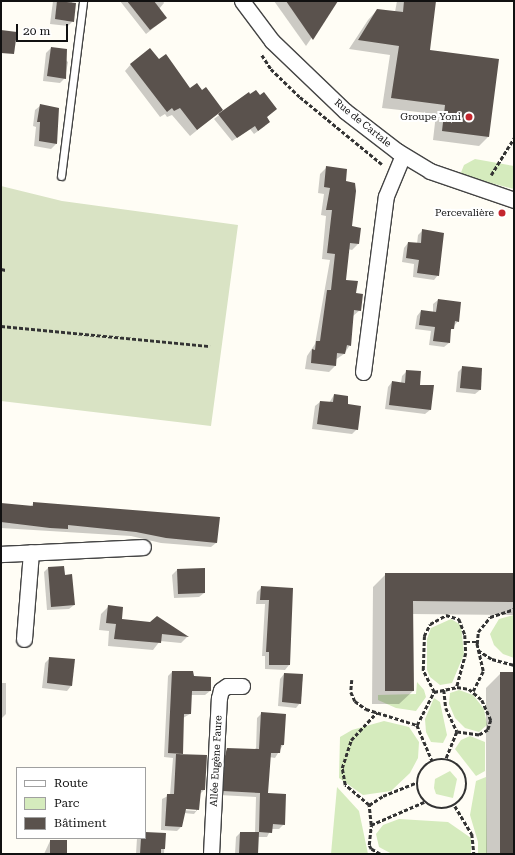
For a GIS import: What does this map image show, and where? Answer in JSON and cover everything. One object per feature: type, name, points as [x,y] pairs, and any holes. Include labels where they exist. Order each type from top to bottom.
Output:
[{"type":"street","name":"Rue de Cartale","points":[[242,1],[278,46],[345,110],[403,155],[430,171],[480,190],[514,200]]},
{"type":"street","points":[[363,372],[386,196],[403,155]]},
{"type":"street","points":[[1,554],[143,547]]},
{"type":"street","points":[[24,639],[31,552]]},
{"type":"street","name":"Allée Eugène Faure","points":[[211,854],[219,698],[222,690],[227,686],[242,686]]},
{"type":"lane","points":[[61,176],[83,1]]},
{"type":"path","points":[[480,190],[514,138]]},
{"type":"path","points":[[1,269],[6,270]]},
{"type":"path","points":[[1,326],[210,346]]},
{"type":"path","points":[[473,691],[483,672],[477,642],[480,627],[490,617],[514,609]]},
{"type":"path","points":[[434,692],[425,677],[422,663],[426,630],[436,618],[452,616],[463,626],[466,642],[464,665],[457,687]]},
{"type":"path","points":[[466,642],[477,642]]},
{"type":"path","points":[[478,649],[492,659],[514,665]]},
{"type":"path","points":[[352,680],[351,692],[355,701],[366,709],[417,725],[432,761]]},
{"type":"path","points":[[434,692],[457,687],[473,691],[482,700],[491,720],[490,726],[479,735],[457,732]]},
{"type":"path","points":[[444,690],[446,708],[457,732],[446,759]]},
{"type":"path","points":[[417,725],[434,692]]},
{"type":"path","points":[[377,712],[351,740],[342,768],[345,785],[369,805],[371,825],[369,845],[371,849],[380,854]]},
{"type":"path","points":[[446,759],[463,770],[467,782],[465,795],[455,806],[440,810],[424,802],[417,791],[416,783],[421,770],[432,761],[446,759]]},
{"type":"path","points":[[369,805],[383,796],[416,783]]},
{"type":"path","points":[[371,825],[424,802]]},
{"type":"path","points":[[455,806],[472,834],[474,854]]},
{"type":"green space","points":[[475,159],[514,166],[514,189],[460,175],[464,165]]},
{"type":"green space","points":[[1,186],[62,201],[238,225],[211,426],[1,401]]},
{"type":"green space","points":[[514,615],[514,658],[503,654],[494,645],[490,634],[499,619]]},
{"type":"green space","points":[[451,619],[461,625],[464,654],[452,683],[440,685],[430,677],[427,670],[427,639],[431,628]]},
{"type":"green space","points":[[417,682],[424,690],[426,697],[416,711],[396,708],[378,700],[378,695],[416,694]]},
{"type":"green space","points":[[459,690],[473,695],[484,709],[487,725],[479,732],[465,728],[455,718],[449,704],[450,693]]},
{"type":"green space","points":[[434,698],[440,702],[447,735],[443,743],[431,742],[426,732],[425,719]]},
{"type":"green space","points":[[384,721],[409,727],[419,742],[418,758],[410,773],[391,791],[363,795],[339,778],[340,737],[352,730]]},
{"type":"green space","points":[[470,736],[485,742],[485,771],[476,776],[455,749],[461,740]]},
{"type":"green space","points":[[450,771],[457,779],[453,798],[436,794],[434,788],[435,779]]},
{"type":"green space","points":[[486,777],[487,854],[478,854],[478,842],[470,815],[476,781]]},
{"type":"green space","points":[[337,787],[359,811],[368,854],[331,854]]},
{"type":"green space","points":[[399,819],[448,822],[471,838],[471,854],[392,854],[379,847],[376,834],[383,825]]},
{"type":"building","points":[[57,1],[76,3],[74,22],[55,19]]},
{"type":"building","points":[[127,1],[154,1],[167,18],[150,30]]},
{"type":"building","points":[[286,1],[338,1],[313,40]]},
{"type":"building","points":[[404,1],[436,1],[430,50],[499,59],[489,137],[442,131],[445,105],[391,98],[399,46],[358,40],[377,9],[403,12]]},
{"type":"building","points":[[1,30],[17,32],[14,54],[1,53]]},
{"type":"building","points":[[51,47],[67,49],[66,79],[47,76]]},
{"type":"building","points":[[150,48],[159,59],[166,54],[190,88],[197,83],[202,90],[206,87],[223,110],[197,130],[180,108],[174,111],[172,108],[167,112],[130,64]]},
{"type":"building","points":[[256,90],[260,95],[264,92],[277,109],[267,117],[270,122],[258,131],[255,126],[237,138],[218,114],[249,92],[250,94]]},
{"type":"building","points":[[40,104],[59,108],[57,144],[39,141],[40,122],[37,122]]},
{"type":"building","points":[[326,166],[347,169],[346,181],[355,183],[356,191],[352,226],[361,228],[359,244],[350,243],[346,280],[358,281],[356,293],[363,294],[361,311],[354,310],[351,346],[347,345],[345,354],[337,353],[336,366],[311,363],[312,349],[315,350],[316,341],[320,341],[327,290],[331,290],[335,254],[327,253],[332,210],[326,210],[330,188],[324,187]]},
{"type":"building","points":[[422,229],[444,233],[439,276],[417,273],[419,260],[406,258],[408,242],[421,243]]},
{"type":"building","points":[[438,299],[461,302],[459,322],[455,321],[454,329],[451,329],[450,343],[433,341],[435,327],[419,325],[421,310],[436,312]]},
{"type":"building","points":[[462,366],[482,368],[481,390],[460,388]]},
{"type":"building","points":[[406,370],[421,371],[420,385],[434,385],[431,410],[389,405],[392,381],[405,383]]},
{"type":"building","points":[[334,394],[348,396],[348,404],[361,406],[358,430],[317,424],[320,401],[333,402]]},
{"type":"building","points":[[33,502],[220,517],[217,543],[166,538],[136,532],[68,525],[68,529],[1,522],[1,503],[33,506]]},
{"type":"building","points":[[64,566],[65,575],[72,574],[75,605],[51,607],[48,567]]},
{"type":"building","points":[[205,568],[205,593],[178,594],[177,569]]},
{"type":"building","points":[[385,573],[514,573],[514,602],[413,601],[414,691],[385,691]]},
{"type":"building","points":[[261,586],[293,588],[290,665],[269,665],[269,652],[266,652],[269,600],[260,600]]},
{"type":"building","points":[[108,605],[123,607],[122,619],[150,622],[157,616],[189,637],[162,634],[161,643],[114,639],[116,624],[106,623]]},
{"type":"building","points":[[49,657],[75,659],[72,686],[47,683]]},
{"type":"building","points":[[172,671],[193,671],[194,676],[211,677],[211,691],[192,691],[191,714],[184,714],[183,754],[168,753]]},
{"type":"building","points":[[500,672],[514,672],[514,854],[500,854]]},
{"type":"building","points":[[284,673],[303,674],[301,704],[282,702]]},
{"type":"building","points":[[261,712],[286,714],[284,745],[281,745],[280,753],[271,753],[268,793],[286,794],[285,825],[273,824],[272,833],[259,832],[260,793],[223,791],[225,756],[227,748],[259,749]]},
{"type":"building","points":[[176,754],[207,755],[205,790],[201,790],[199,810],[186,809],[182,827],[165,826],[167,794],[174,794]]},
{"type":"building","points":[[146,832],[166,833],[165,849],[161,849],[161,854],[140,854],[141,839],[146,839]]},
{"type":"building","points":[[240,832],[259,832],[258,854],[239,854]]},
{"type":"building","points":[[50,840],[67,840],[67,854],[50,854]]},
{"type":"place","name":"Groupe Yoni","points":[[469,117]]},
{"type":"place","name":"Percevalière","points":[[502,213]]}]
